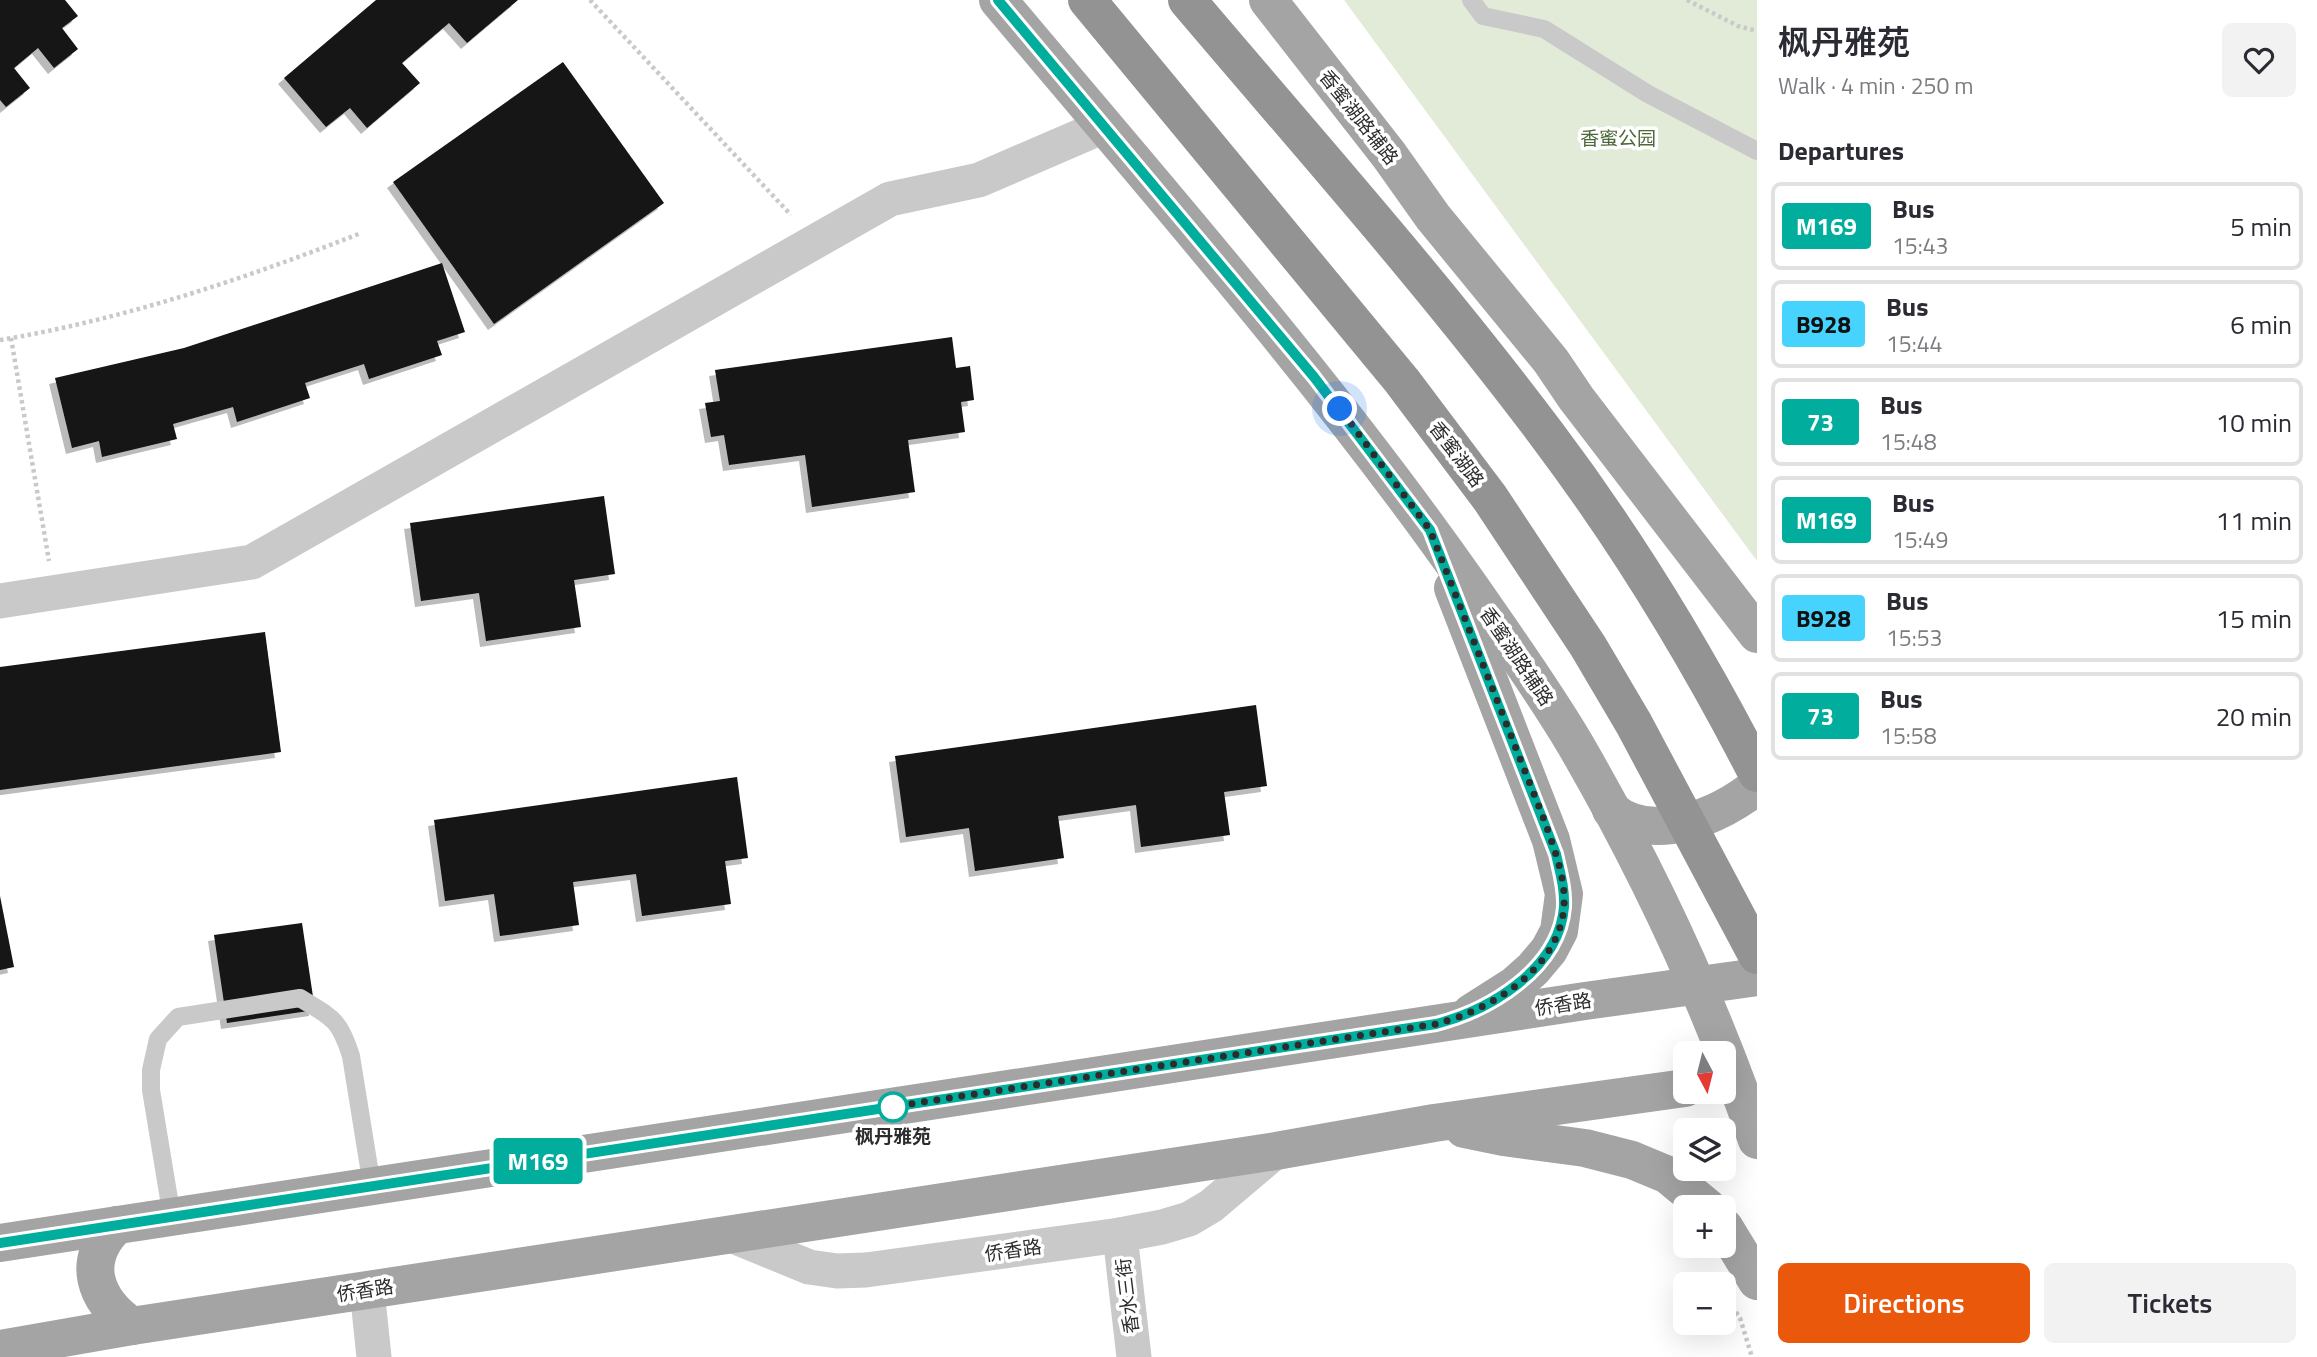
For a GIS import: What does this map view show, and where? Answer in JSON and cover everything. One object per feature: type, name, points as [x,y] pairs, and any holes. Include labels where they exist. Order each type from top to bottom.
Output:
[{"type":"highway","name":"香蜜湖路","points":[[1087,0],[1402,382],[1490,498],[1588,646],[1634,724],[1757,955]]},
{"type":"highway","points":[[1187,0],[1412,265],[1549,438],[1679,633],[1757,773]]},
{"type":"main road","name":"香蜜湖路辅路","points":[[998,0],[1314,377],[1430,530],[1543,693],[1611,810],[1668,917],[1739,1080],[1757,1140]]},
{"type":"main road","name":"香蜜湖路辅路","points":[[1268,0],[1389,155],[1433,217],[1551,361],[1576,398],[1757,634]]},
{"type":"main road","points":[[1430,530],[1548,831],[1560,869],[1564,894],[1559,931],[1534,969],[1485,1006],[1465,1016],[1436,1024]]},
{"type":"main road","points":[[1611,810],[1625,819],[1645,824],[1675,824],[1717,811],[1757,786]]},
{"type":"main road","name":"侨香路","points":[[0,1243],[1757,977]]},
{"type":"main road","name":"侨香路","points":[[0,1349],[132,1326],[1276,1151],[1434,1124],[1673,1090]]},
{"type":"main road","points":[[1434,1124],[1503,1138],[1585,1148],[1632,1160],[1668,1175],[1692,1195]]},
{"type":"main road","points":[[117,1225],[106,1236],[97,1254],[95,1272],[99,1292],[107,1305],[132,1326]]},
{"type":"main road","points":[[1733,1258],[1743,1292]]},
{"type":"street","points":[[0,601],[252,562],[890,199],[979,180],[1104,126]]},
{"type":"street","name":"侨香路","points":[[731,1234],[809,1268],[837,1271],[866,1270],[1119,1235],[1189,1219],[1211,1206],[1276,1151]]},
{"type":"street","name":"香水三街","points":[[1119,1235],[1134,1357]]},
{"type":"street","points":[[367,1290],[374,1357]]},
{"type":"lane","points":[[1471,0],[1483,16],[1544,29],[1648,94],[1757,151]]},
{"type":"lane","points":[[172,1217],[151,1090],[150,1070],[158,1039],[178,1017],[300,998],[335,1020],[345,1037],[351,1056],[372,1186]]},
{"type":"path","points":[[590,0],[816,241]]},
{"type":"path","points":[[1687,0],[1738,26],[1757,31]]},
{"type":"path","points":[[0,340],[94,321],[223,285],[361,233]]},
{"type":"path","points":[[11,338],[54,592]]},
{"type":"path","points":[[1743,1292],[1740,1318],[1752,1357]]},
{"type":"green space","name":"香蜜公园","points":[[1344,0],[1757,0],[1757,561]]},
{"type":"building","points":[[0,0],[65,0],[78,16],[62,28],[78,49],[54,68],[38,48],[14,68],[30,88],[6,107],[0,100]]},
{"type":"building","points":[[376,0],[518,0],[467,43],[449,23],[402,63],[420,83],[367,128],[350,108],[326,127],[284,78]]},
{"type":"building","points":[[563,62],[664,203],[494,324],[393,182]]},
{"type":"building","points":[[442,263],[465,332],[437,341],[442,355],[369,379],[364,364],[305,383],[310,398],[237,422],[233,407],[173,424],[177,439],[102,457],[99,441],[72,448],[55,378],[184,348]]},
{"type":"building","points":[[952,337],[956,368],[970,366],[974,400],[961,402],[965,432],[908,440],[915,492],[812,507],[805,455],[729,465],[724,435],[711,437],[705,403],[720,401],[715,370]]},
{"type":"building","points":[[604,496],[615,574],[574,580],[581,627],[486,641],[479,593],[421,601],[410,523]]},
{"type":"building","points":[[265,632],[281,752],[0,790],[0,667]]},
{"type":"building","points":[[1256,705],[1267,786],[1224,792],[1230,835],[1141,847],[1136,805],[1058,816],[1064,858],[975,871],[969,828],[906,837],[895,756]]},
{"type":"building","points":[[737,777],[748,858],[725,861],[731,904],[642,916],[636,874],[573,882],[579,925],[500,936],[494,894],[445,901],[434,820]]},
{"type":"building","points":[[0,896],[14,967],[0,970]]},
{"type":"building","points":[[302,923],[315,1010],[227,1023],[214,935]]},
{"type":"bus line","name":"M169","points":[[0,1243],[1436,1024],[1465,1016],[1485,1006],[1534,969],[1555,941],[1562,919],[1564,894],[1556,854],[1430,530],[1314,377],[998,0]]},
{"type":"place","name":"枫丹雅苑","points":[[893,1107]]},
{"type":"route","points":[[893,1107],[890,1107],[1436,1024],[1465,1016],[1505,993],[1534,969],[1555,941],[1564,907],[1556,854],[1430,530],[1340,409]]}]
